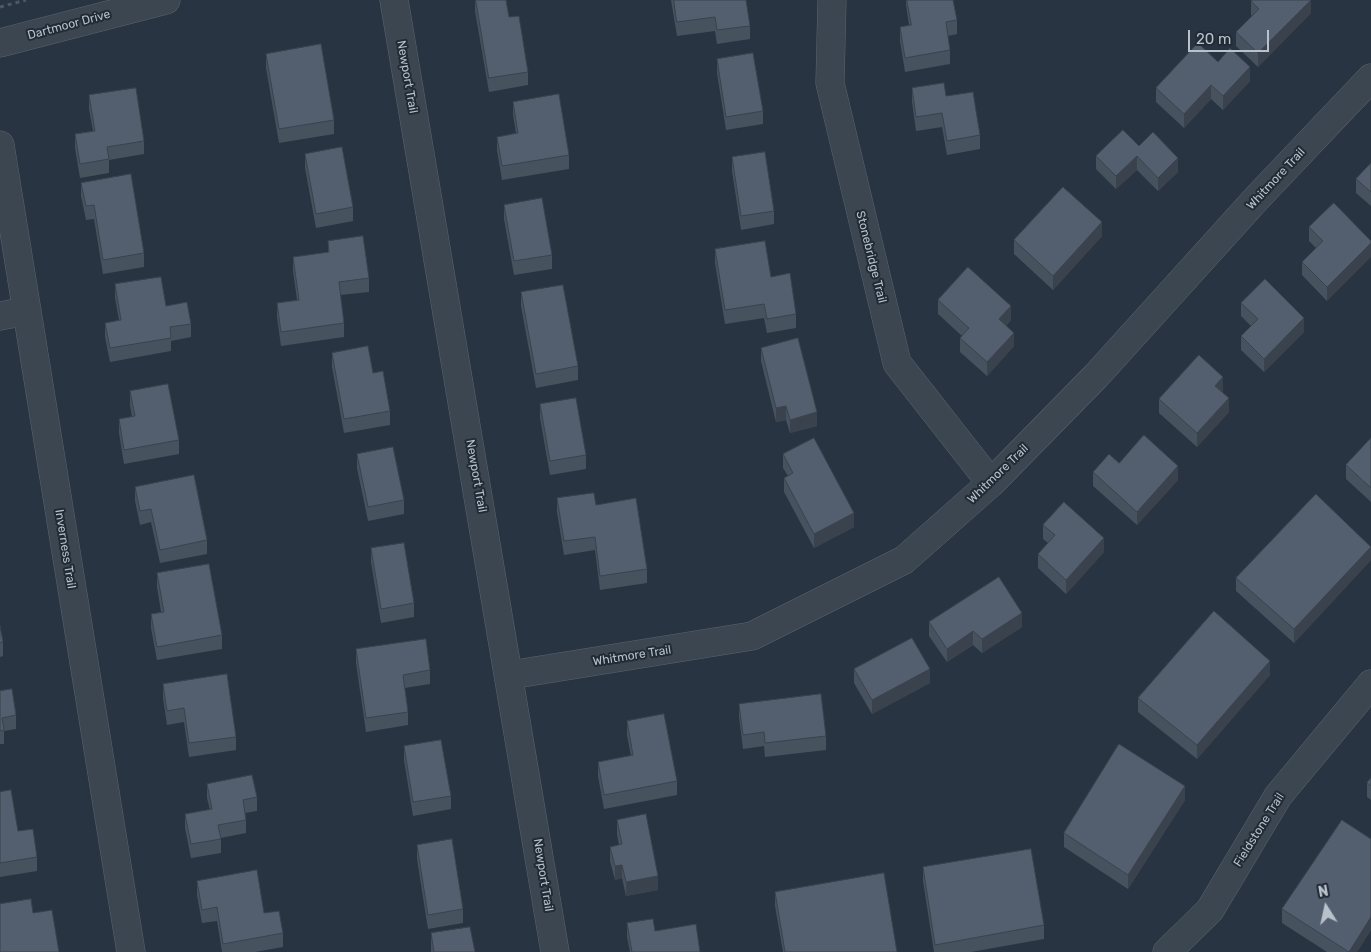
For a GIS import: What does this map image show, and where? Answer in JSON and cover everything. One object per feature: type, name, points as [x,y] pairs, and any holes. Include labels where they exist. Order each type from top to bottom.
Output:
[{"type":"street","name":"Dartmoor Drive","points":[[0,43],[166,0]]},
{"type":"street","name":"Newport Trail","points":[[394,0],[556,952]]},
{"type":"street","name":"Stonebridge Trail","points":[[832,0],[830,83],[897,363],[990,483]]},
{"type":"street","name":"Whitmore Trail","points":[[510,675],[752,636],[904,560],[990,483],[1096,376],[1257,198],[1371,78]]},
{"type":"street","name":"Inverness Trail","points":[[0,145],[13,314],[131,952]]},
{"type":"street","name":"Fieldstone Trail","points":[[1167,952],[1210,910],[1278,796],[1371,684]]},
{"type":"path","points":[[0,7],[26,0]]},
{"type":"building","points":[[476,0],[506,0],[509,17],[519,16],[528,72],[489,78]]},
{"type":"building","points":[[674,0],[746,0],[750,26],[717,30],[715,17],[677,22]]},
{"type":"building","points":[[907,0],[953,0],[957,20],[946,22],[950,50],[905,58],[900,27],[911,25]]},
{"type":"building","points":[[1252,0],[1311,0],[1258,53],[1236,32],[1259,9]]},
{"type":"building","points":[[1198,43],[1218,62],[1230,48],[1250,67],[1223,96],[1211,85],[1184,114],[1156,88]]},
{"type":"building","points":[[321,44],[334,120],[279,129],[266,54]]},
{"type":"building","points":[[753,53],[763,111],[726,117],[717,59]]},
{"type":"building","points":[[944,83],[946,96],[973,92],[980,135],[947,141],[942,113],[916,117],[912,88]]},
{"type":"building","points":[[136,88],[144,141],[107,147],[109,159],[80,164],[75,134],[95,131],[89,95]]},
{"type":"building","points":[[559,94],[569,155],[502,166],[497,137],[518,133],[513,102]]},
{"type":"building","points":[[1123,130],[1139,146],[1153,132],[1178,158],[1158,178],[1137,156],[1116,176],[1096,156]]},
{"type":"building","points":[[342,147],[353,207],[316,214],[305,154]]},
{"type":"building","points":[[765,152],[774,211],[741,216],[732,157]]},
{"type":"building","points":[[1371,163],[1371,192],[1356,179]]},
{"type":"building","points":[[131,174],[144,253],[103,260],[94,205],[86,206],[81,183]]},
{"type":"building","points":[[1063,187],[1102,222],[1053,276],[1014,240]]},
{"type":"building","points":[[542,198],[552,255],[514,261],[504,205]]},
{"type":"building","points":[[1334,203],[1371,243],[1327,287],[1302,262],[1323,241],[1309,227]]},
{"type":"building","points":[[363,236],[369,278],[339,282],[344,323],[281,332],[277,303],[299,300],[293,257],[329,252],[328,241]]},
{"type":"building","points":[[765,241],[771,277],[790,273],[796,314],[767,319],[764,304],[725,310],[715,249]]},
{"type":"building","points":[[968,267],[1011,306],[999,319],[1014,333],[987,362],[960,338],[969,328],[938,300]]},
{"type":"building","points":[[161,277],[166,306],[187,302],[191,324],[170,327],[171,338],[110,348],[105,323],[121,320],[115,284]]},
{"type":"building","points":[[1265,279],[1304,318],[1264,359],[1241,336],[1258,319],[1241,303]]},
{"type":"building","points":[[563,285],[578,366],[536,374],[521,292]]},
{"type":"building","points":[[798,338],[817,412],[790,420],[786,406],[776,408],[761,348]]},
{"type":"building","points":[[368,346],[373,373],[383,371],[390,411],[344,419],[332,353]]},
{"type":"building","points":[[1199,355],[1223,377],[1215,386],[1229,398],[1197,433],[1159,399]]},
{"type":"building","points":[[168,384],[179,440],[124,450],[119,419],[135,416],[130,391]]},
{"type":"building","points":[[576,398],[586,455],[550,461],[540,404]]},
{"type":"building","points":[[1144,435],[1178,466],[1137,512],[1093,472],[1109,454],[1119,463]]},
{"type":"building","points":[[814,438],[854,513],[814,534],[784,478],[793,473],[783,454]]},
{"type":"building","points":[[1371,438],[1371,488],[1346,465]]},
{"type":"building","points":[[393,447],[404,500],[368,507],[357,454]]},
{"type":"building","points":[[194,475],[207,540],[160,550],[151,509],[140,511],[135,487]]},
{"type":"building","points":[[594,493],[596,505],[636,498],[647,569],[600,576],[595,537],[564,541],[557,498]]},
{"type":"building","points":[[1316,494],[1371,547],[1294,629],[1236,578]]},
{"type":"building","points":[[1064,502],[1104,538],[1066,580],[1038,554],[1055,535],[1043,525]]},
{"type":"building","points":[[404,543],[414,603],[381,609],[371,548]]},
{"type":"building","points":[[209,564],[222,635],[157,647],[151,614],[164,612],[157,573]]},
{"type":"building","points":[[999,577],[1022,613],[982,639],[973,631],[947,649],[929,622]]},
{"type":"building","points":[[1214,611],[1270,661],[1197,745],[1138,698]]},
{"type":"building","points":[[0,626],[3,642],[0,643]]},
{"type":"building","points":[[912,638],[930,669],[872,700],[854,669]]},
{"type":"building","points":[[426,639],[430,670],[403,675],[408,712],[366,718],[356,649]]},
{"type":"building","points":[[227,674],[236,737],[189,743],[184,708],[167,711],[163,684]]},
{"type":"building","points":[[12,689],[16,715],[2,718],[4,730],[0,731],[0,691]]},
{"type":"building","points":[[821,694],[826,736],[765,743],[764,732],[743,735],[739,704]]},
{"type":"building","points":[[664,714],[677,781],[604,795],[598,762],[633,755],[627,721]]},
{"type":"building","points":[[441,740],[451,796],[413,802],[404,746]]},
{"type":"building","points":[[1119,744],[1185,786],[1128,875],[1064,833]]},
{"type":"building","points":[[252,775],[257,797],[243,800],[246,820],[218,825],[221,839],[191,844],[185,814],[212,809],[207,784]]},
{"type":"building","points":[[1371,778],[1371,786],[1367,783]]},
{"type":"building","points":[[11,790],[18,831],[33,829],[37,857],[0,863],[0,792]]},
{"type":"building","points":[[646,814],[658,876],[626,882],[622,865],[615,866],[610,847],[622,844],[617,820]]},
{"type":"building","points":[[1342,820],[1371,839],[1371,917],[1349,952],[1282,909]]},
{"type":"building","points":[[452,839],[463,909],[428,915],[417,845]]},
{"type":"building","points":[[1031,849],[1044,925],[935,945],[923,867]]},
{"type":"building","points":[[257,870],[264,913],[279,911],[283,933],[223,944],[217,907],[202,910],[197,881]]},
{"type":"building","points":[[884,873],[897,952],[785,952],[775,892]]},
{"type":"building","points":[[31,899],[33,913],[52,910],[59,952],[0,952],[0,904]]},
{"type":"building","points":[[653,919],[655,931],[696,924],[700,952],[632,952],[627,923]]},
{"type":"building","points":[[470,927],[475,952],[434,952],[431,933]]}]
